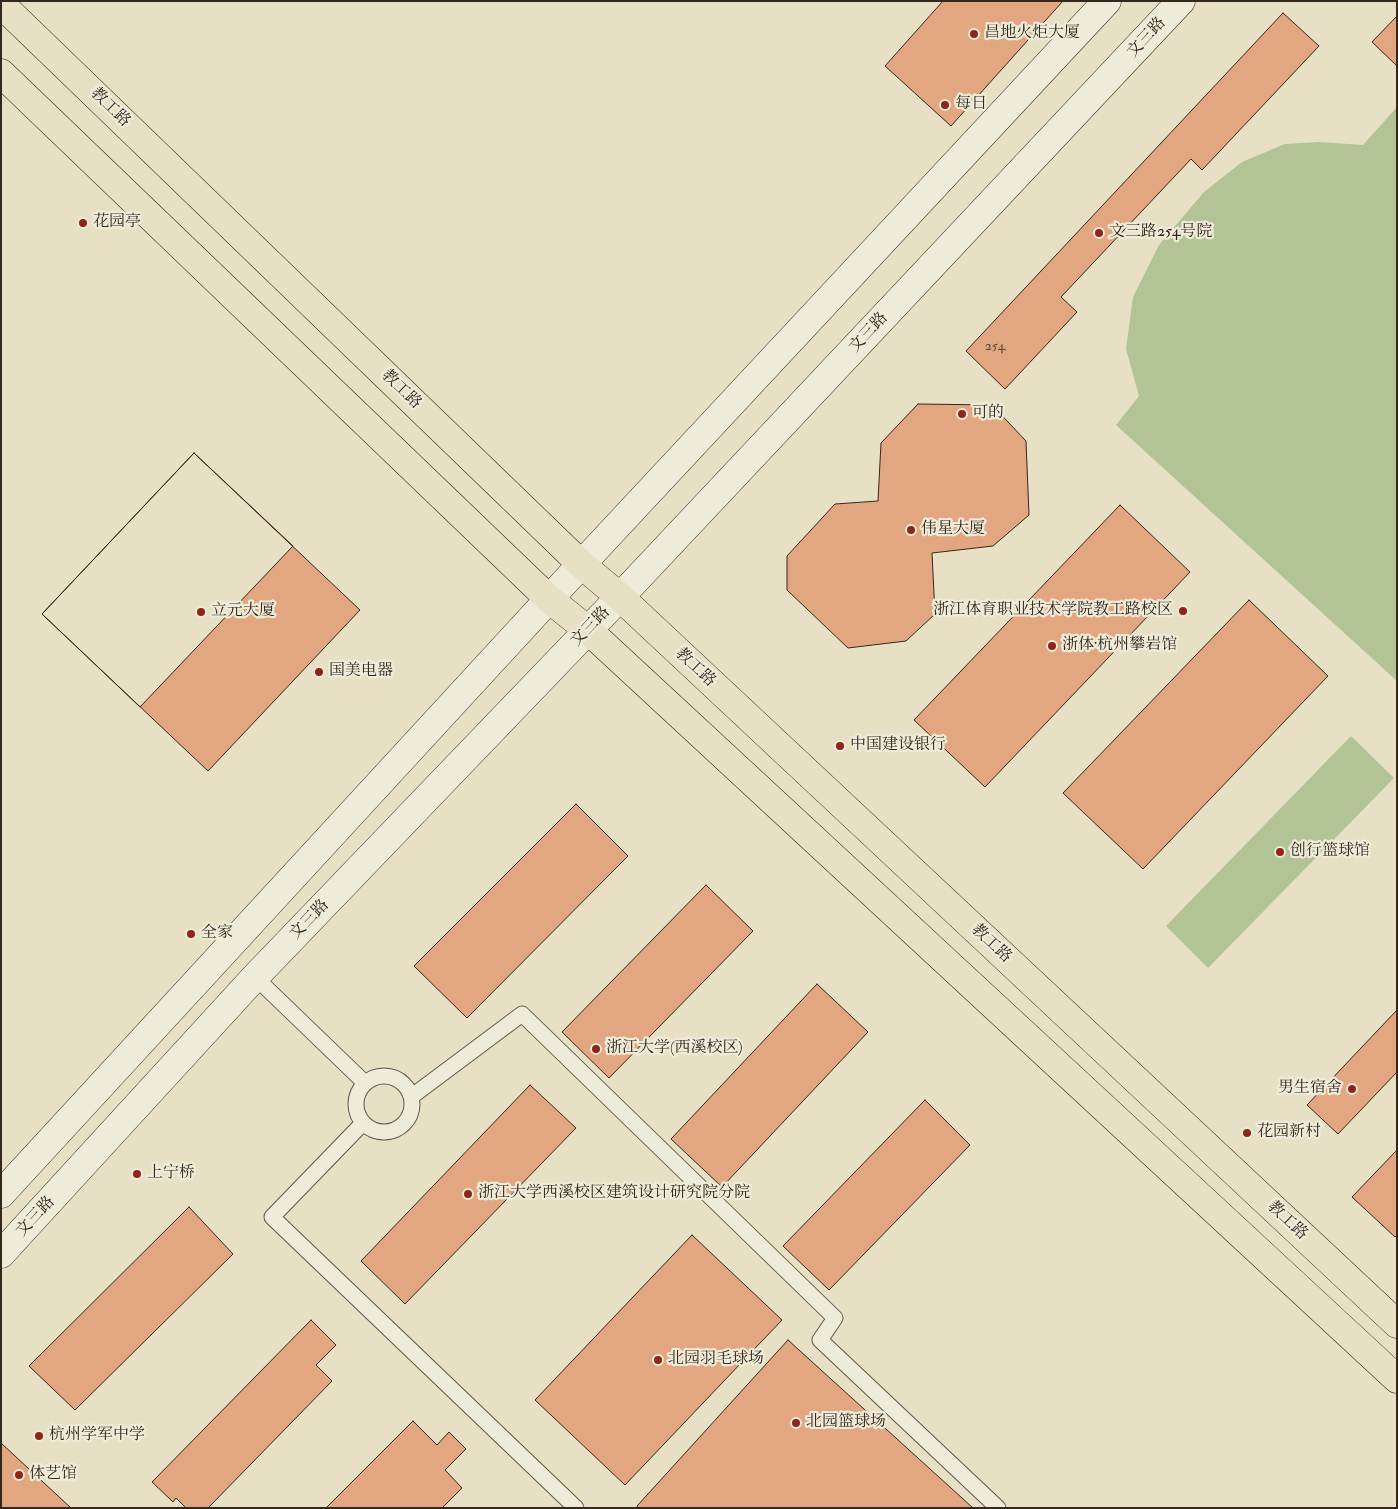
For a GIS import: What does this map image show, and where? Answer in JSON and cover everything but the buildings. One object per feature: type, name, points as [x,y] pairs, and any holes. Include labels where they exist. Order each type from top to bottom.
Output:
[{"type":"main road","points":[[1,1194],[549,599],[582,566],[1107,1]]},
{"type":"main road","name":"文三路","points":[[1,1254],[255,977],[620,597],[1181,1]]},
{"type":"main road","name":"教工路","points":[[1,4],[582,566],[620,597],[1397,1324]]},
{"type":"main road","points":[[1,73],[549,599],[588,630],[1397,1379]]},
{"type":"lane","points":[[255,977],[365,1083]]},
{"type":"lane","points":[[412,1097],[522,1014],[835,1318],[820,1340],[998,1508]]},
{"type":"lane","points":[[382,1076],[392,1077],[401,1082],[412,1097],[410,1116],[397,1129],[379,1132],[363,1123],[356,1107],[356,1098],[365,1083],[382,1076]]},
{"type":"lane","points":[[363,1123],[272,1217],[576,1508]]},
{"type":"green space","points":[[1397,107],[1397,681],[1116,425],[1139,396],[1126,349],[1133,297],[1159,245],[1204,192],[1242,162],[1285,144],[1319,142],[1363,145]]},
{"type":"green space","name":"创行篮球馆","points":[[1351,736],[1394,778],[1208,968],[1166,926]]},
{"type":"place","name":"昌地火炬大厦","points":[[974,34]]},
{"type":"place","name":"每日","points":[[945,105]]},
{"type":"place","name":"花园亭","points":[[83,223]]},
{"type":"place","name":"文三路254号院","points":[[1099,233]]},
{"type":"place","name":"可的","points":[[962,414]]},
{"type":"place","name":"伟星大厦","points":[[911,530]]},
{"type":"place","name":"浙江体育职业技术学院教工路校区","points":[[1183,611]]},
{"type":"place","name":"立元大厦","points":[[201,612]]},
{"type":"place","name":"浙体·杭州攀岩馆","points":[[1052,646]]},
{"type":"place","name":"国美电器","points":[[319,672]]},
{"type":"place","name":"中国建设银行","points":[[840,746]]},
{"type":"place","name":"创行篮球馆","points":[[1280,852]]},
{"type":"place","name":"全家","points":[[191,934]]},
{"type":"place","name":"浙江大学(西溪校区)","points":[[596,1049]]},
{"type":"place","name":"男生宿舍","points":[[1352,1089]]},
{"type":"place","name":"花园新村","points":[[1247,1133]]},
{"type":"place","name":"上宁桥","points":[[137,1174]]},
{"type":"place","name":"浙江大学西溪校区建筑设计研究院分院","points":[[468,1194]]},
{"type":"place","name":"北园羽毛球场","points":[[658,1360]]},
{"type":"place","name":"北园篮球场","points":[[796,1423]]},
{"type":"place","name":"杭州学军中学","points":[[39,1436]]},
{"type":"place","name":"体艺馆","points":[[19,1475]]}]
